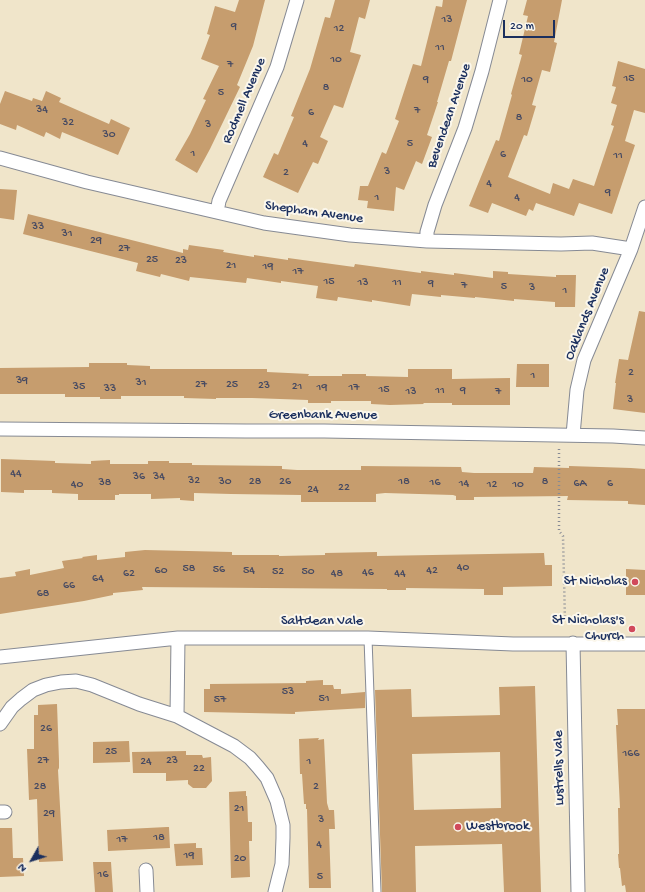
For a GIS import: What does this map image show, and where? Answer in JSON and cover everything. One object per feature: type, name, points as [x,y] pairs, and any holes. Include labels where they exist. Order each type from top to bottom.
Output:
[{"type":"street","name":"Rodmell Avenue","points":[[217,212],[219,201],[277,67],[297,0]]},
{"type":"street","name":"Bevendean Avenue","points":[[427,241],[427,232],[435,205],[465,128],[482,71],[500,0]]},
{"type":"street","name":"Shepham Avenue","points":[[0,158],[87,182],[264,223],[330,232],[427,241],[561,244],[592,243],[631,249]]},
{"type":"street","name":"Oaklands Avenue","points":[[573,435],[577,390],[584,360],[631,249],[645,207]]},
{"type":"street","name":"Greenbank Avenue","points":[[0,429],[246,432],[324,431],[559,436],[573,435],[645,438]]},
{"type":"street","name":"Saltdean Vale","points":[[0,657],[178,638],[368,638],[513,644],[645,644]]},
{"type":"street","points":[[177,716],[178,638]]},
{"type":"street","name":"Lustrells Vale","points":[[573,643],[578,892]]},
{"type":"street","points":[[0,724],[12,707],[21,698],[33,690],[46,685],[76,681],[177,716],[240,749],[267,778],[277,801],[283,825],[282,864],[275,892]]},
{"type":"street","points":[[146,870],[147,892]]},
{"type":"lane","points":[[368,638],[377,892]]},
{"type":"path","points":[[559,436],[559,531],[563,536],[565,621]]},
{"type":"building","points":[[239,0],[265,0],[253,46],[237,85],[240,87],[197,173],[175,160],[190,134],[206,100],[203,99],[219,66],[201,59],[210,35],[207,34],[215,6],[235,12]]},
{"type":"building","points":[[335,0],[370,0],[365,19],[359,17],[350,52],[361,55],[343,108],[334,105],[320,137],[328,141],[318,164],[313,162],[298,193],[263,177],[274,153],[278,155],[294,117],[291,116],[310,69],[325,17],[330,18]]},
{"type":"building","points":[[443,0],[467,0],[451,61],[449,61],[427,135],[432,137],[422,164],[416,161],[404,190],[396,187],[394,211],[367,208],[368,201],[358,200],[360,186],[368,186],[382,152],[386,154],[399,121],[395,119],[413,64],[421,66],[436,6],[442,7]]},
{"type":"building","points":[[527,0],[562,0],[554,42],[557,43],[550,72],[542,70],[532,105],[536,106],[527,136],[524,135],[508,177],[550,194],[553,183],[569,189],[573,179],[594,186],[614,126],[611,125],[617,105],[611,103],[616,87],[612,86],[618,61],[645,69],[645,113],[634,110],[625,141],[635,145],[612,214],[579,203],[574,216],[536,203],[533,211],[529,209],[526,216],[492,203],[488,213],[469,206],[496,140],[499,141],[512,95],[511,94],[522,55],[519,54],[528,16],[523,15]]},
{"type":"building","points":[[5,91],[32,101],[33,98],[42,101],[46,91],[61,98],[59,102],[109,124],[111,119],[130,128],[118,155],[62,132],[60,139],[46,132],[44,137],[17,125],[16,130],[0,124],[0,104]]},
{"type":"building","points":[[0,189],[17,190],[14,220],[0,218]]},
{"type":"building","points":[[28,214],[183,253],[183,249],[188,250],[189,245],[224,250],[223,252],[254,257],[254,255],[288,260],[288,258],[354,267],[355,264],[421,273],[421,271],[454,275],[454,273],[493,278],[493,271],[508,272],[508,274],[556,277],[556,275],[576,275],[575,307],[555,307],[555,302],[514,299],[514,301],[441,295],[441,297],[412,294],[410,306],[372,300],[372,302],[338,297],[337,301],[316,298],[318,286],[247,278],[246,283],[190,277],[189,281],[161,274],[160,277],[136,271],[138,263],[23,234]]},
{"type":"building","points":[[639,311],[645,312],[645,413],[613,409],[619,359],[628,360]]},
{"type":"building","points":[[89,363],[127,363],[127,365],[150,366],[150,369],[267,369],[267,372],[309,374],[308,376],[366,374],[366,376],[408,377],[408,369],[452,369],[452,379],[510,378],[510,405],[452,405],[452,403],[423,403],[424,404],[390,405],[371,404],[371,401],[331,401],[331,403],[308,403],[308,400],[184,398],[184,396],[121,396],[121,399],[100,399],[100,397],[65,397],[65,394],[0,394],[0,368],[89,367]]},
{"type":"building","points":[[517,364],[549,364],[549,387],[516,387]]},
{"type":"building","points":[[1,459],[91,464],[91,461],[110,460],[110,464],[148,464],[148,461],[169,461],[169,463],[192,463],[192,465],[282,466],[282,469],[297,470],[361,470],[361,466],[461,467],[462,472],[474,473],[533,473],[534,467],[569,468],[569,466],[645,469],[645,505],[628,504],[628,501],[567,500],[568,496],[474,497],[474,500],[456,500],[456,496],[453,495],[385,493],[376,494],[376,502],[301,502],[301,495],[194,493],[194,501],[180,500],[180,498],[151,499],[151,494],[119,494],[115,495],[115,500],[78,500],[78,494],[52,493],[52,490],[24,490],[24,493],[1,492]]},
{"type":"building","points":[[145,550],[232,552],[232,555],[279,556],[377,552],[377,556],[544,553],[545,565],[552,565],[552,586],[503,587],[503,595],[484,595],[484,589],[406,588],[406,590],[387,590],[142,587],[143,590],[113,593],[113,595],[84,601],[0,614],[0,578],[16,576],[15,572],[30,569],[30,575],[64,568],[62,561],[83,558],[82,557],[97,555],[97,560],[125,557],[125,552]]},
{"type":"building","name":"St Nicholas","points":[[626,569],[645,570],[645,595],[626,595]]},
{"type":"building","points":[[323,680],[323,685],[333,685],[334,689],[341,689],[341,694],[365,692],[365,708],[295,712],[295,714],[204,712],[204,689],[210,689],[210,684],[306,683],[306,681]]},
{"type":"building","points":[[535,686],[541,892],[504,892],[502,844],[415,846],[416,892],[382,892],[375,690],[411,689],[412,717],[500,715],[499,687]],"holes":[[[500,752],[501,808],[414,810],[412,754]]]},
{"type":"building","points":[[57,704],[58,770],[63,861],[39,862],[37,799],[29,800],[27,749],[34,749],[34,715],[38,715],[38,705]]},
{"type":"building","points":[[617,709],[645,709],[645,892],[626,892],[625,885],[622,886],[619,868],[618,808],[620,808],[616,725],[618,725]]},
{"type":"building","points":[[319,738],[318,740],[324,739],[327,803],[329,810],[334,810],[335,829],[329,829],[331,888],[309,888],[307,809],[306,804],[304,804],[302,774],[300,774],[299,739]]},
{"type":"building","points":[[129,741],[130,762],[93,763],[93,742]]},
{"type":"building","points":[[186,751],[186,755],[202,755],[203,758],[211,757],[212,781],[206,788],[193,788],[188,784],[188,780],[166,781],[166,773],[133,773],[132,752]]},
{"type":"building","points":[[246,791],[248,822],[252,822],[252,841],[249,841],[250,877],[231,878],[229,792]]},
{"type":"building","points":[[169,827],[170,848],[108,851],[107,830]]},
{"type":"building","points":[[0,828],[12,828],[13,858],[23,858],[24,876],[0,877]]},
{"type":"building","points":[[196,843],[196,848],[202,848],[203,865],[176,866],[174,844]]},
{"type":"building","points":[[93,862],[111,862],[113,892],[95,892]]},
{"type":"place","name":"St Nicholas","points":[[635,582]]},
{"type":"place","name":"St Nicholas's Church","points":[[632,629]]},
{"type":"place","name":"Westbrook","points":[[458,827]]}]
